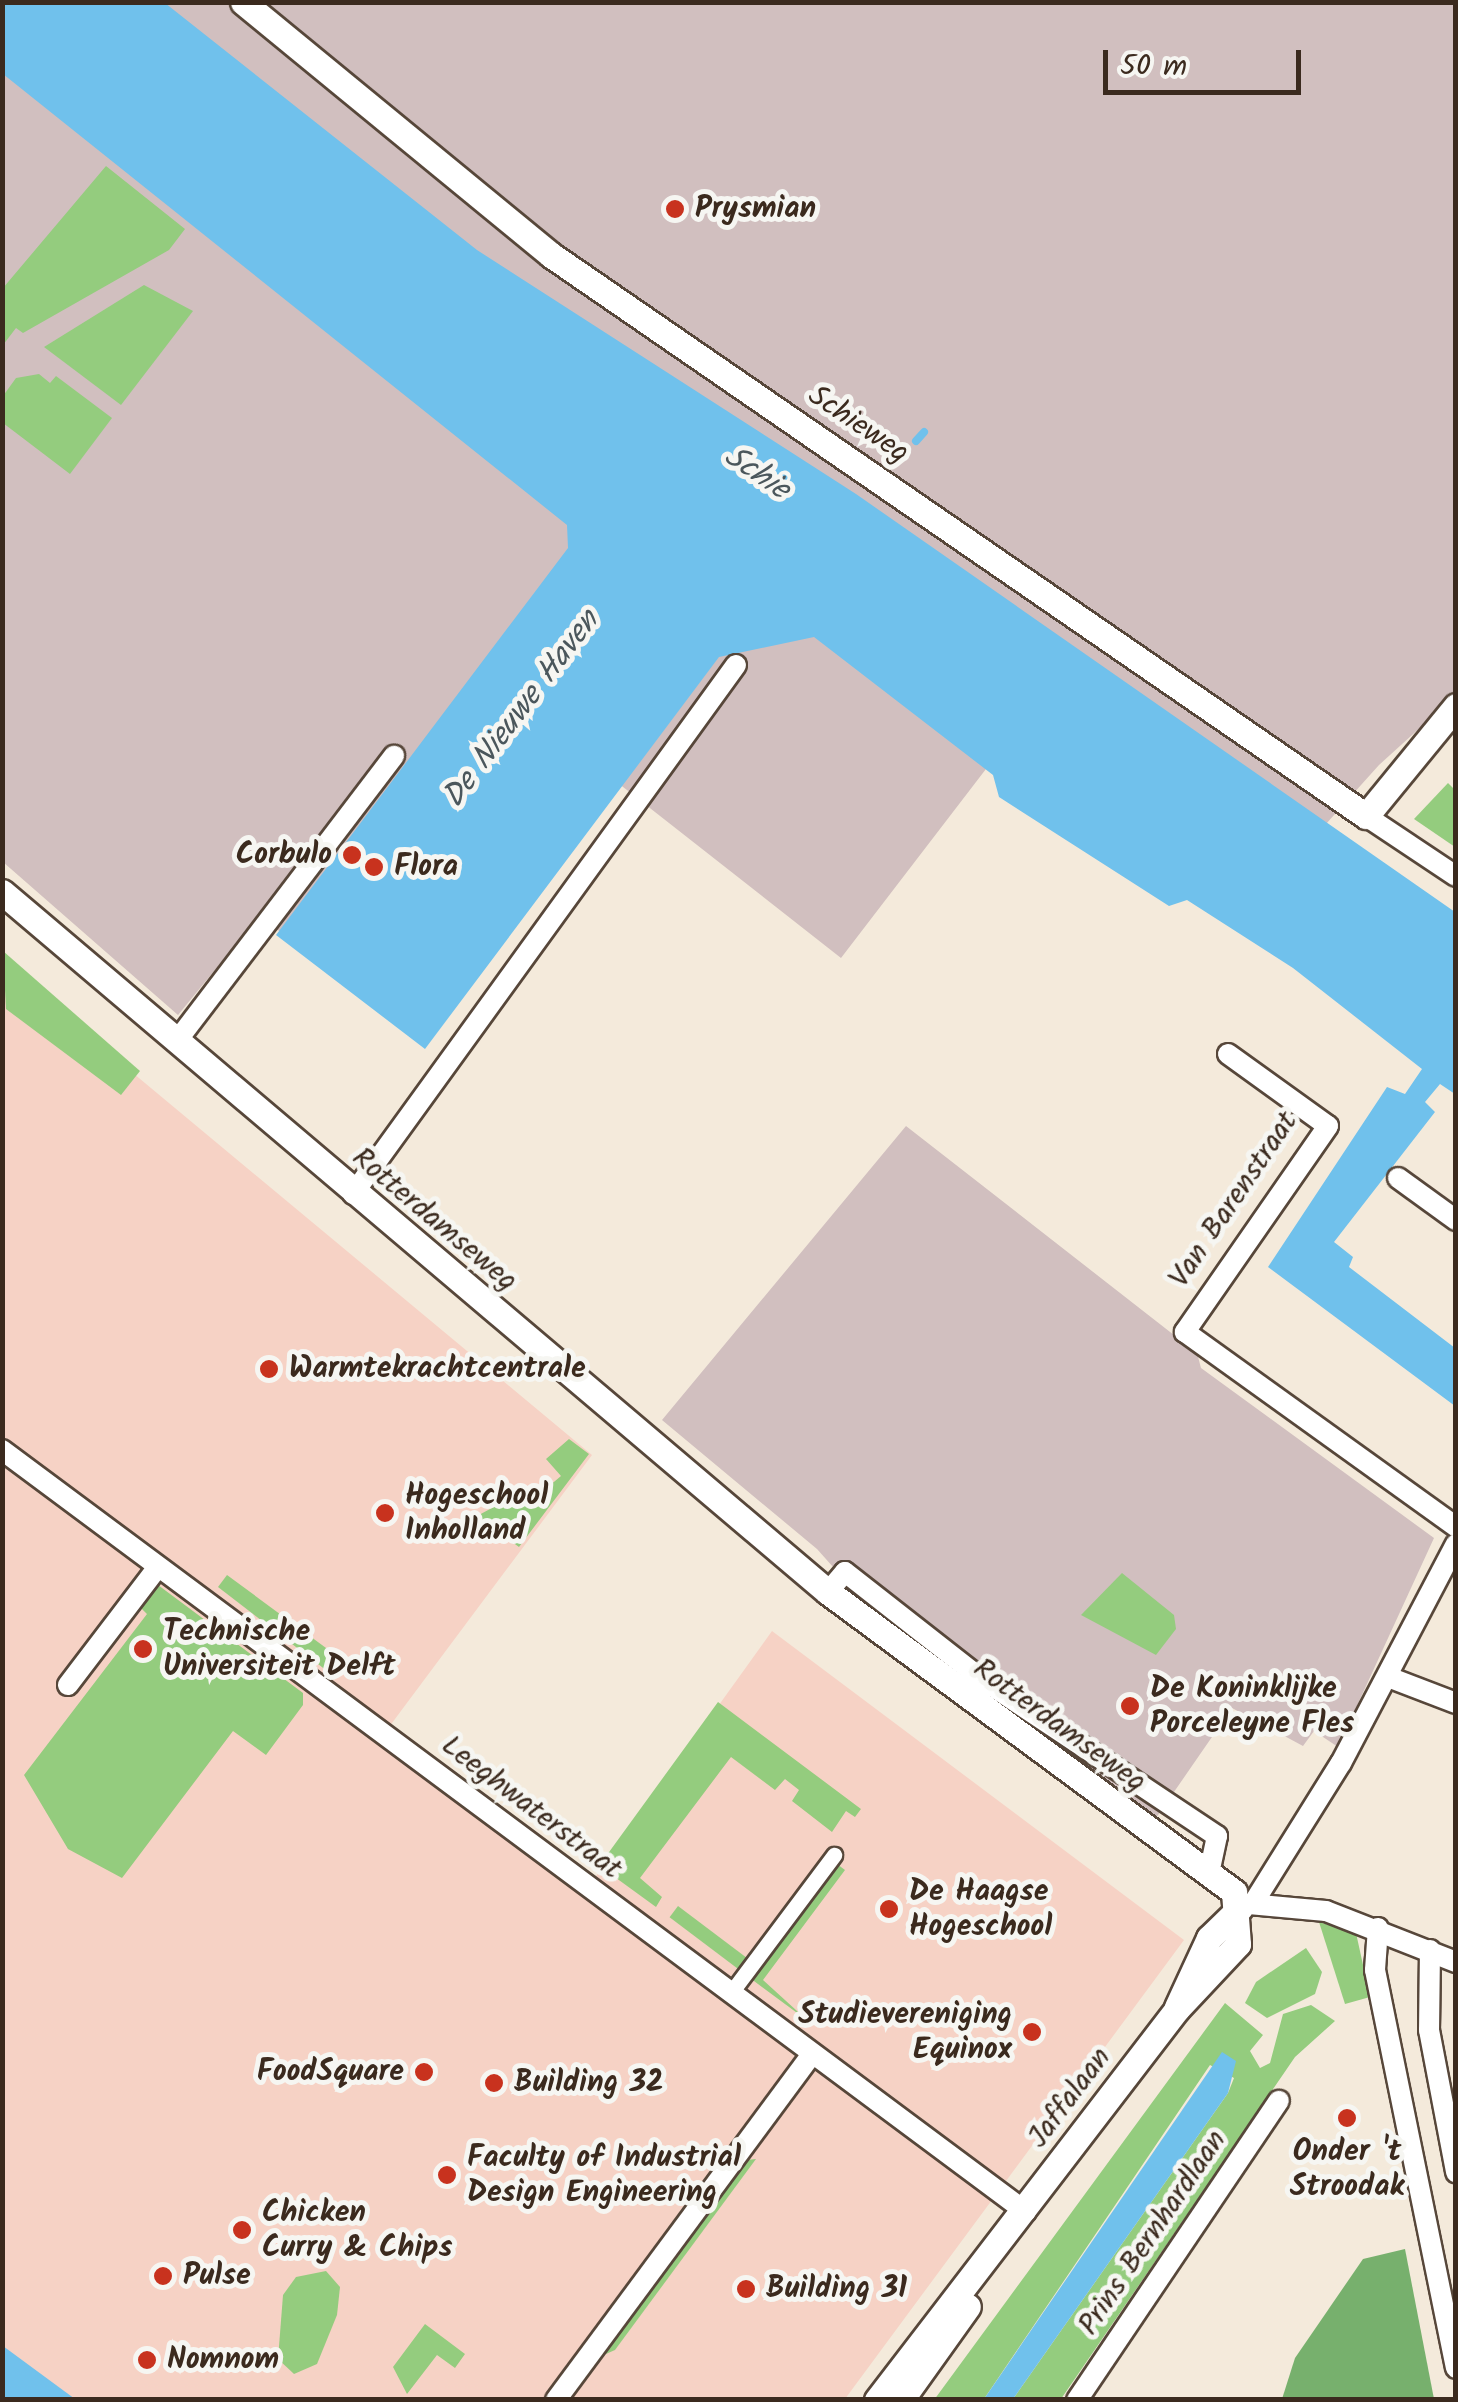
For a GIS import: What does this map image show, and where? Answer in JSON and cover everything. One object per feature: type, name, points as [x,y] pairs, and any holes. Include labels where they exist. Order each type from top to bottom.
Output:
[{"type":"street","name":"Schieweg","points":[[243,2],[551,255],[1456,876]]},
{"type":"street","points":[[353,1194],[736,665]]},
{"type":"street","points":[[1366,816],[1456,706]]},
{"type":"street","points":[[176,1042],[394,756]]},
{"type":"street","name":"Rotterdamseweg","points":[[2,892],[353,1194],[828,1592],[1114,1808],[1210,1868],[1247,1905]]},
{"type":"street","name":"Van Barenstraat","points":[[1228,1054],[1328,1126],[1185,1332],[1456,1527]]},
{"type":"street","points":[[1398,1178],[1456,1220]]},
{"type":"street","name":"Leeghwaterstraat","points":[[2,1450],[811,2055],[1021,2219]]},
{"type":"street","points":[[1456,1544],[1388,1677],[1247,1905],[1378,1928],[1456,1962]]},
{"type":"street","points":[[68,1685],[158,1566]]},
{"type":"street","points":[[1388,1677],[1456,1703]]},
{"type":"street","points":[[730,1994],[834,1855]]},
{"type":"street","name":"Jaffalaan","points":[[876,2400],[1021,2219],[1177,2009],[1208,1938],[1247,1905]]},
{"type":"street","points":[[1378,1928],[1375,1970],[1456,2368]]},
{"type":"street","points":[[1430,1950],[1429,2030],[1456,2172]]},
{"type":"street","points":[[551,2397],[751,2143],[811,2055]]},
{"type":"street","name":"Prins Bernhardlaan","points":[[1077,2400],[1279,2100]]},
{"type":"street","name":"Jaffalaan","points":[[901,2400],[1021,2219]]},
{"type":"shaded area","points":[[3,3],[1455,3],[1455,696],[1379,765],[1255,903],[999,752],[841,958],[567,743],[372,1000],[259,916],[178,1015],[3,862]]},
{"type":"shaded area","name":"Technische Universiteit Delft","points":[[2,964],[592,1455],[389,1727],[594,1879],[772,1631],[1184,1940],[845,2399],[3,2399]]},
{"type":"shaded area","points":[[906,1126],[1197,1353],[1201,1368],[1434,1538],[1338,1747],[1314,1731],[1303,1746],[1232,1708],[1156,1818],[867,1605],[817,1549],[662,1420]]},
{"type":"green space","points":[[106,166],[185,229],[169,250],[23,333],[16,328],[3,345],[3,288]]},
{"type":"green space","points":[[144,285],[193,311],[121,405],[44,347]]},
{"type":"green space","points":[[39,374],[50,383],[56,376],[112,418],[70,474],[3,423],[3,396],[16,378]]},
{"type":"green space","points":[[1448,783],[1455,790],[1455,847],[1414,819]]},
{"type":"green space","points":[[3,951],[140,1071],[121,1095],[6,1009]]},
{"type":"green space","points":[[569,1439],[589,1454],[519,1547],[477,1516],[527,1489],[536,1497],[561,1476],[546,1459]]},
{"type":"green space","points":[[1122,1573],[1174,1615],[1176,1629],[1156,1655],[1081,1615]]},
{"type":"green space","points":[[227,1575],[341,1659],[331,1674],[218,1587]]},
{"type":"green space","points":[[158,1585],[303,1693],[303,1705],[266,1755],[233,1731],[122,1878],[68,1849],[24,1775],[147,1614],[141,1608]]},
{"type":"green space","points":[[718,1702],[861,1809],[855,1817],[846,1811],[832,1832],[792,1801],[799,1790],[785,1779],[775,1790],[731,1757],[640,1878],[662,1897],[656,1907],[601,1867]]},
{"type":"green space","points":[[837,1864],[845,1870],[763,1980],[808,2021],[750,1978]]},
{"type":"green space","points":[[678,1906],[748,1959],[740,1970],[670,1917]]},
{"type":"green space","points":[[1319,1922],[1356,1933],[1370,1997],[1345,2004]]},
{"type":"green space","points":[[1306,1948],[1322,1972],[1315,1994],[1267,2018],[1245,2003],[1256,1982]]},
{"type":"green space","points":[[1225,2003],[1263,2035],[1250,2051],[1260,2068],[1270,2063],[1283,2014],[1311,2005],[1335,2021],[1295,2057],[1061,2399],[1013,2399],[1228,2093],[1234,2078],[1210,2065],[984,2399],[934,2400]]},
{"type":"green space","points":[[756,2159],[615,2350],[599,2357],[747,2160]]},
{"type":"green space","points":[[1405,2249],[1434,2399],[1282,2399],[1295,2358],[1363,2259]]},
{"type":"green space","points":[[326,2271],[340,2287],[337,2315],[317,2364],[294,2374],[278,2359],[283,2295],[296,2277]]},
{"type":"green space","points":[[425,2324],[465,2354],[455,2368],[437,2355],[407,2394],[393,2367]]},
{"type":"water","points":[[2,3],[165,3],[477,250],[856,494],[1455,912],[1455,1094],[1440,1084],[1425,1102],[1435,1112],[1334,1242],[1353,1257],[1349,1267],[1455,1348],[1455,1406],[1268,1267],[1387,1087],[1405,1094],[1422,1069],[1293,968],[1187,900],[1169,906],[999,797],[993,775],[814,637],[719,657],[425,1049],[276,935],[568,548],[567,525],[3,74]]},
{"type":"water","points":[[1222,2052],[1236,2061],[1228,2093],[1013,2399],[984,2399]]},
{"type":"water","points":[[3,2346],[75,2399],[3,2399]]},
{"type":"waterway","points":[[916,441],[924,432]]},
{"type":"place","name":"Prysmian","points":[[675,209]]},
{"type":"place","name":"Corbulo","points":[[352,855]]},
{"type":"place","name":"Flora","points":[[374,867]]},
{"type":"place","name":"Warmtekrachtcentrale","points":[[269,1369]]},
{"type":"place","name":"Hogeschool Inholland","points":[[385,1513]]},
{"type":"place","name":"Technische Universiteit Delft","points":[[143,1649]]},
{"type":"place","name":"De Koninklijke Porceleyne Fles","points":[[1130,1706]]},
{"type":"place","name":"De Haagse Hogeschool","points":[[889,1909]]},
{"type":"place","name":"Studievereniging Equinox","points":[[1032,2032]]},
{"type":"place","name":"FoodSquare","points":[[424,2072]]},
{"type":"place","name":"Building 32","points":[[494,2083]]},
{"type":"place","name":"Onder 't Stroodak","points":[[1347,2118]]},
{"type":"place","name":"Faculty of Industrial Design Engineering","points":[[447,2175]]},
{"type":"place","name":"Chicken Curry & Chips","points":[[242,2230]]},
{"type":"place","name":"Pulse","points":[[163,2276]]},
{"type":"place","name":"Building 31","points":[[746,2289]]},
{"type":"place","name":"Nomnom","points":[[147,2360]]},
{"type":"water label","name":"Schie","points":[[756,474]]},
{"type":"water label","name":"De Nieuwe Haven","points":[[522,710]]}]
